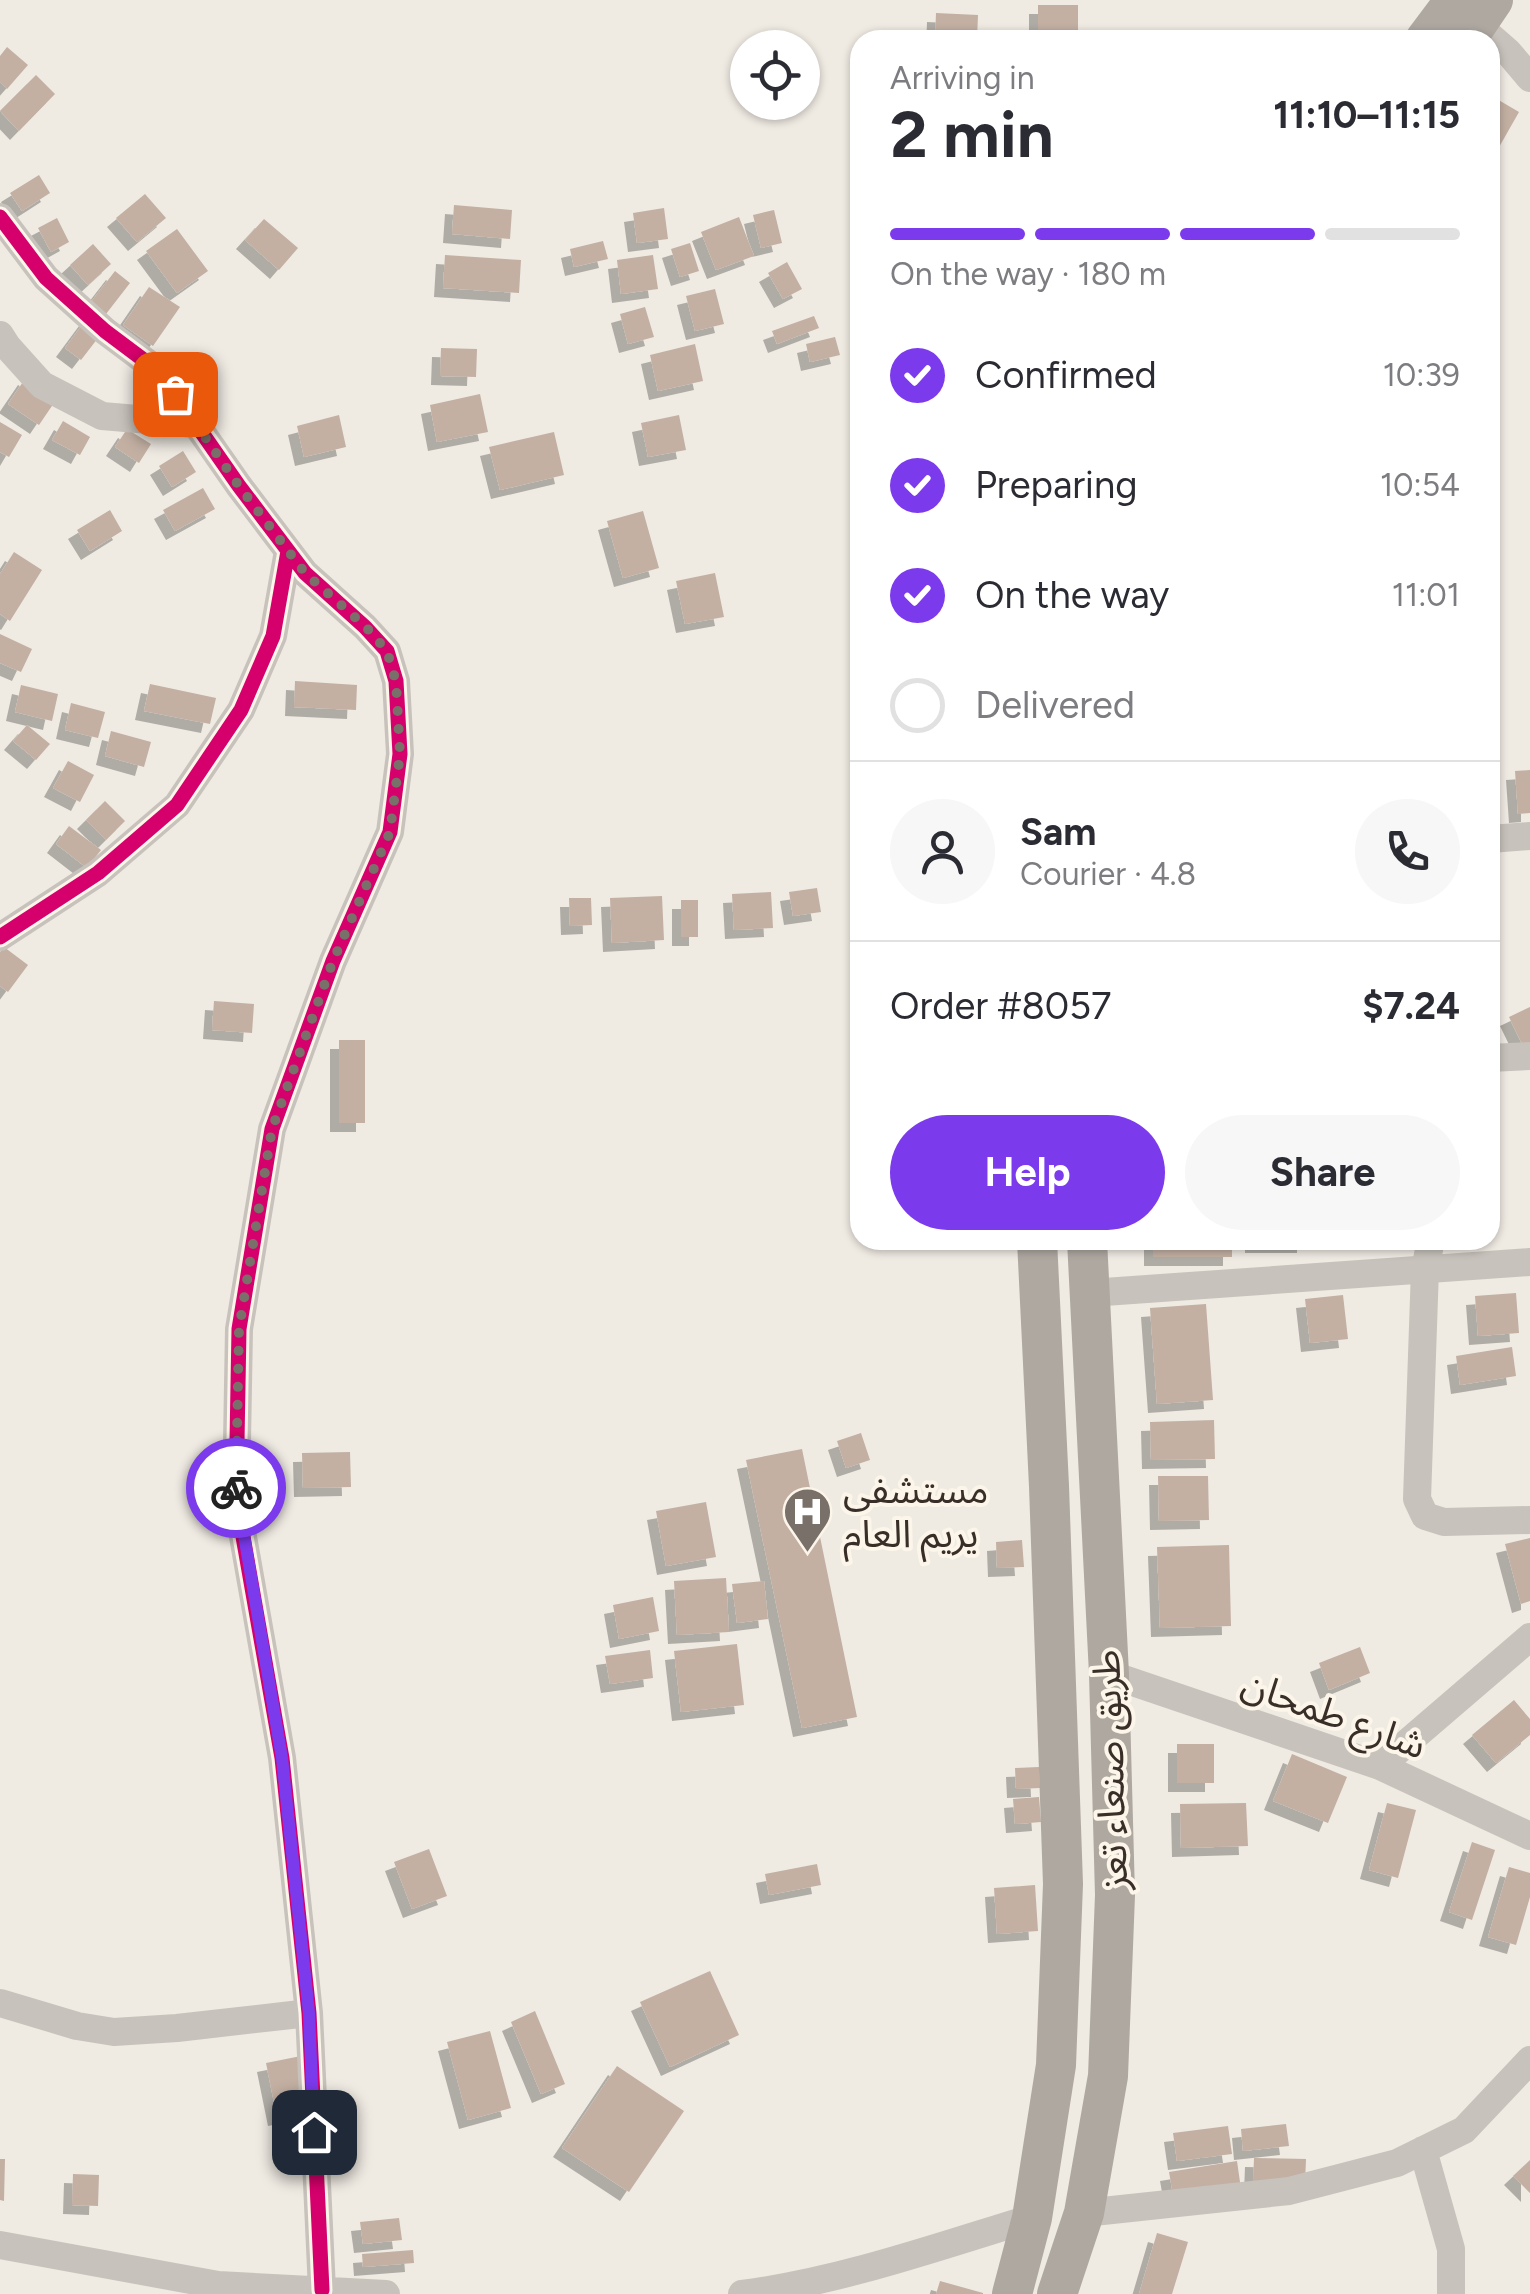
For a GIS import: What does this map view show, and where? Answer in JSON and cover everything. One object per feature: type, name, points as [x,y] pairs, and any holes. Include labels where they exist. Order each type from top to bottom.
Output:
[{"type":"highway","points":[[1445,30],[1472,16]]},
{"type":"highway","name":"طريق صنعاء تعز","points":[[1012,2294],[1032,2218],[1056,2064],[1063,1884],[1037,1250]]},
{"type":"highway","name":"طريق صنعاء تعز","points":[[1057,2294],[1084,2214],[1108,2076],[1115,1895],[1088,1250]]},
{"type":"highway","points":[[1054,1669],[1108,1674]]},
{"type":"street","points":[[1500,44],[1530,78]]},
{"type":"street","points":[[0,217],[46,278],[105,331],[150,364],[305,573],[387,651],[396,682],[400,754],[390,832],[333,961],[272,1129],[239,1329],[236,1497],[282,1758],[309,2013],[322,2290]]},
{"type":"street","points":[[0,335],[42,385],[102,416],[196,424]]},
{"type":"street","points":[[0,937],[98,873],[176,805],[241,710],[273,636],[288,550]]},
{"type":"street","points":[[1500,838],[1530,836]]},
{"type":"street","points":[[1500,1058],[1530,1056]]},
{"type":"street","points":[[1429,1250],[1425,1269],[1417,1498],[1425,1516],[1444,1522],[1530,1520]]},
{"type":"street","points":[[1090,1293],[1530,1262]]},
{"type":"street","points":[[1380,1766],[1530,1637]]},
{"type":"street","name":"شارع طمحان","points":[[1108,1674],[1380,1766],[1530,1836]]},
{"type":"street","points":[[0,2003],[78,2026],[114,2032],[309,2013]]},
{"type":"street","points":[[1084,2214],[1289,2191],[1397,2163],[1464,2130],[1530,2060]]},
{"type":"street","points":[[1423,2150],[1450,2249],[1451,2294]]},
{"type":"street","points":[[742,2294],[882,2264],[1032,2218]]},
{"type":"street","points":[[0,2245],[218,2284],[386,2294]]},
{"type":"building","points":[[1038,5],[1078,5],[1078,30],[1038,30]]},
{"type":"building","points":[[936,13],[978,15],[977,30],[935,30]]},
{"type":"building","points":[[7,47],[28,65],[7,89],[0,82],[0,56]]},
{"type":"building","points":[[36,75],[55,94],[19,131],[0,111]]},
{"type":"building","points":[[1500,101],[1519,112],[1500,145]]},
{"type":"building","points":[[39,175],[50,193],[22,211],[10,193]]},
{"type":"building","points":[[145,194],[166,218],[137,242],[116,218]]},
{"type":"building","points":[[454,205],[512,210],[510,239],[452,234]]},
{"type":"building","points":[[664,208],[668,239],[637,243],[633,213]]},
{"type":"building","points":[[774,210],[782,243],[761,248],[753,215]]},
{"type":"building","points":[[739,217],[754,256],[716,270],[701,232]]},
{"type":"building","points":[[57,218],[69,242],[51,252],[38,228]]},
{"type":"building","points":[[264,219],[298,248],[279,270],[245,240]]},
{"type":"building","points":[[177,229],[208,271],[177,293],[146,251]]},
{"type":"building","points":[[603,241],[608,259],[574,267],[570,249]]},
{"type":"building","points":[[690,243],[699,271],[680,277],[671,249]]},
{"type":"building","points":[[93,244],[111,264],[88,285],[70,265]]},
{"type":"building","points":[[445,255],[521,260],[519,293],[443,288]]},
{"type":"building","points":[[653,255],[658,289],[621,294],[617,260]]},
{"type":"building","points":[[787,262],[802,289],[783,299],[768,273]]},
{"type":"building","points":[[115,271],[130,283],[106,314],[91,302]]},
{"type":"building","points":[[149,287],[180,307],[153,346],[123,325]]},
{"type":"building","points":[[715,289],[724,324],[695,331],[686,296]]},
{"type":"building","points":[[645,307],[654,337],[628,344],[620,314]]},
{"type":"building","points":[[814,316],[819,328],[777,344],[772,331]]},
{"type":"building","points":[[88,317],[105,329],[81,360],[65,348]]},
{"type":"building","points":[[835,337],[840,355],[810,362],[806,344]]},
{"type":"building","points":[[695,344],[703,381],[658,391],[650,355]]},
{"type":"building","points":[[441,348],[477,349],[476,377],[440,376]]},
{"type":"building","points":[[27,376],[58,397],[39,425],[8,404]]},
{"type":"building","points":[[480,394],[488,432],[437,442],[430,405]]},
{"type":"building","points":[[339,415],[346,447],[304,457],[297,426]]},
{"type":"building","points":[[679,415],[686,450],[648,457],[641,423]]},
{"type":"building","points":[[63,421],[90,437],[80,455],[52,440]]},
{"type":"building","points":[[0,422],[22,435],[9,457],[0,452]]},
{"type":"building","points":[[127,429],[151,444],[139,463],[115,447]]},
{"type":"building","points":[[554,432],[564,475],[500,490],[489,447]]},
{"type":"building","points":[[183,451],[196,472],[172,487],[159,466]]},
{"type":"building","points":[[203,488],[215,509],[175,531],[163,510]]},
{"type":"building","points":[[110,510],[122,531],[90,551],[77,530]]},
{"type":"building","points":[[643,511],[659,568],[623,578],[607,521]]},
{"type":"building","points":[[14,552],[42,570],[10,621],[0,614],[0,574]]},
{"type":"building","points":[[715,573],[724,617],[685,624],[676,581]]},
{"type":"building","points":[[0,634],[32,649],[21,672],[0,663]]},
{"type":"building","points":[[295,681],[357,685],[356,710],[294,707]]},
{"type":"building","points":[[150,684],[216,698],[210,724],[144,711]]},
{"type":"building","points":[[21,685],[58,694],[52,721],[15,712]]},
{"type":"building","points":[[71,703],[105,712],[98,738],[65,730]]},
{"type":"building","points":[[27,725],[50,744],[36,760],[13,741]]},
{"type":"building","points":[[111,731],[151,742],[144,767],[105,756]]},
{"type":"building","points":[[68,761],[94,775],[80,802],[53,788]]},
{"type":"building","points":[[1530,770],[1530,813],[1518,814],[1515,771]]},
{"type":"building","points":[[105,801],[125,821],[106,840],[86,820]]},
{"type":"building","points":[[69,826],[101,850],[87,868],[56,844]]},
{"type":"building","points":[[817,888],[821,912],[793,916],[789,892]]},
{"type":"building","points":[[771,892],[773,928],[734,930],[732,894]]},
{"type":"building","points":[[662,896],[664,940],[612,943],[610,898]]},
{"type":"building","points":[[569,898],[591,898],[592,925],[570,926]]},
{"type":"building","points":[[681,900],[698,900],[698,937],[681,937]]},
{"type":"building","points":[[4,947],[28,965],[8,992],[0,986],[0,952]]},
{"type":"building","points":[[214,1001],[254,1004],[252,1033],[212,1030]]},
{"type":"building","points":[[1530,1007],[1530,1045],[1524,1048],[1509,1017]]},
{"type":"building","points":[[339,1040],[365,1040],[365,1123],[339,1123]]},
{"type":"building","points":[[1153,1250],[1232,1250],[1232,1257],[1153,1257]]},
{"type":"building","points":[[1516,1293],[1519,1333],[1478,1336],[1475,1296]]},
{"type":"building","points":[[1343,1295],[1348,1339],[1310,1343],[1305,1299]]},
{"type":"building","points":[[1206,1304],[1213,1400],[1157,1404],[1150,1308]]},
{"type":"building","points":[[1512,1347],[1516,1376],[1460,1385],[1456,1356]]},
{"type":"building","points":[[1214,1420],[1215,1459],[1151,1460],[1150,1422]]},
{"type":"building","points":[[861,1433],[870,1460],[846,1468],[837,1441]]},
{"type":"building","points":[[802,1449],[857,1717],[802,1728],[746,1460]]},
{"type":"building","points":[[350,1452],[351,1487],[303,1488],[302,1453]]},
{"type":"building","points":[[1158,1476],[1208,1476],[1209,1520],[1159,1521]]},
{"type":"building","points":[[706,1502],[716,1557],[666,1566],[656,1511]]},
{"type":"building","points":[[1530,1538],[1530,1601],[1521,1604],[1505,1544]]},
{"type":"building","points":[[1022,1540],[1024,1567],[997,1568],[996,1542]]},
{"type":"building","points":[[1229,1545],[1231,1626],[1160,1628],[1157,1547]]},
{"type":"building","points":[[726,1578],[729,1632],[677,1635],[674,1581]]},
{"type":"building","points":[[764,1581],[768,1619],[737,1623],[732,1584]]},
{"type":"building","points":[[653,1597],[659,1631],[619,1639],[613,1605]]},
{"type":"building","points":[[737,1644],[744,1705],[681,1712],[674,1651]]},
{"type":"building","points":[[1360,1647],[1370,1673],[1329,1690],[1319,1663]]},
{"type":"building","points":[[650,1650],[653,1678],[610,1684],[605,1656]]},
{"type":"building","points":[[1514,1700],[1530,1719],[1530,1735],[1496,1763],[1472,1735]]},
{"type":"building","points":[[1177,1744],[1214,1744],[1214,1783],[1177,1783]]},
{"type":"building","points":[[1292,1754],[1347,1777],[1328,1823],[1273,1801]]},
{"type":"building","points":[[1039,1767],[1040,1788],[1016,1789],[1015,1768]]},
{"type":"building","points":[[1039,1797],[1041,1822],[1015,1824],[1013,1799]]},
{"type":"building","points":[[1246,1803],[1248,1846],[1181,1848],[1180,1804]]},
{"type":"building","points":[[1387,1803],[1416,1810],[1398,1878],[1369,1870]]},
{"type":"building","points":[[1472,1842],[1495,1850],[1472,1920],[1449,1912]]},
{"type":"building","points":[[429,1849],[447,1896],[412,1909],[394,1862]]},
{"type":"building","points":[[817,1864],[821,1885],[769,1895],[765,1874]]},
{"type":"building","points":[[1509,1867],[1530,1873],[1530,1897],[1516,1945],[1488,1937]]},
{"type":"building","points":[[1035,1885],[1038,1931],[997,1934],[994,1888]]},
{"type":"building","points":[[710,1971],[739,2035],[670,2067],[640,2002]]},
{"type":"building","points":[[535,2011],[565,2084],[541,2094],[511,2022]]},
{"type":"building","points":[[490,2031],[511,2108],[468,2120],[447,2042]]},
{"type":"building","points":[[301,2056],[312,2110],[277,2117],[266,2063]]},
{"type":"building","points":[[617,2066],[684,2111],[629,2192],[562,2148]]},
{"type":"building","points":[[1286,2124],[1289,2146],[1243,2151],[1241,2129]]},
{"type":"building","points":[[1228,2126],[1232,2154],[1177,2161],[1173,2133]]},
{"type":"building","points":[[1254,2158],[1306,2159],[1305,2184],[1253,2183]]},
{"type":"building","points":[[0,2159],[5,2159],[4,2201],[0,2200]]},
{"type":"building","points":[[1530,2160],[1530,2193],[1513,2176]]},
{"type":"building","points":[[1237,2161],[1241,2189],[1174,2200],[1169,2172]]},
{"type":"building","points":[[73,2174],[99,2175],[98,2206],[72,2205]]},
{"type":"building","points":[[399,2218],[402,2240],[363,2244],[360,2222]]},
{"type":"building","points":[[1157,2233],[1188,2242],[1172,2294],[1139,2294]]},
{"type":"building","points":[[413,2250],[414,2263],[363,2267],[362,2254]]},
{"type":"building","points":[[940,2281],[983,2293],[983,2294],[936,2294]]},
{"type":"cycle path","points":[[0,217],[46,278],[149,364],[175,394],[305,573],[387,651],[396,681],[400,754],[390,832],[333,961],[272,1129],[239,1329],[236,1497],[282,1758],[309,2013],[322,2290]]},
{"type":"cycle path","points":[[0,937],[98,873],[177,805],[241,710],[273,636],[288,551]]},
{"type":"way so far","points":[[175,394],[305,573],[387,651],[396,682],[400,754],[390,832],[333,961],[272,1129],[239,1329],[236,1488]]},
{"type":"place","name":"مستشفى يريم العام","points":[[808,1554]]},
{"type":"route","points":[[236,1488],[282,1758],[309,2013],[314,2132]]}]
